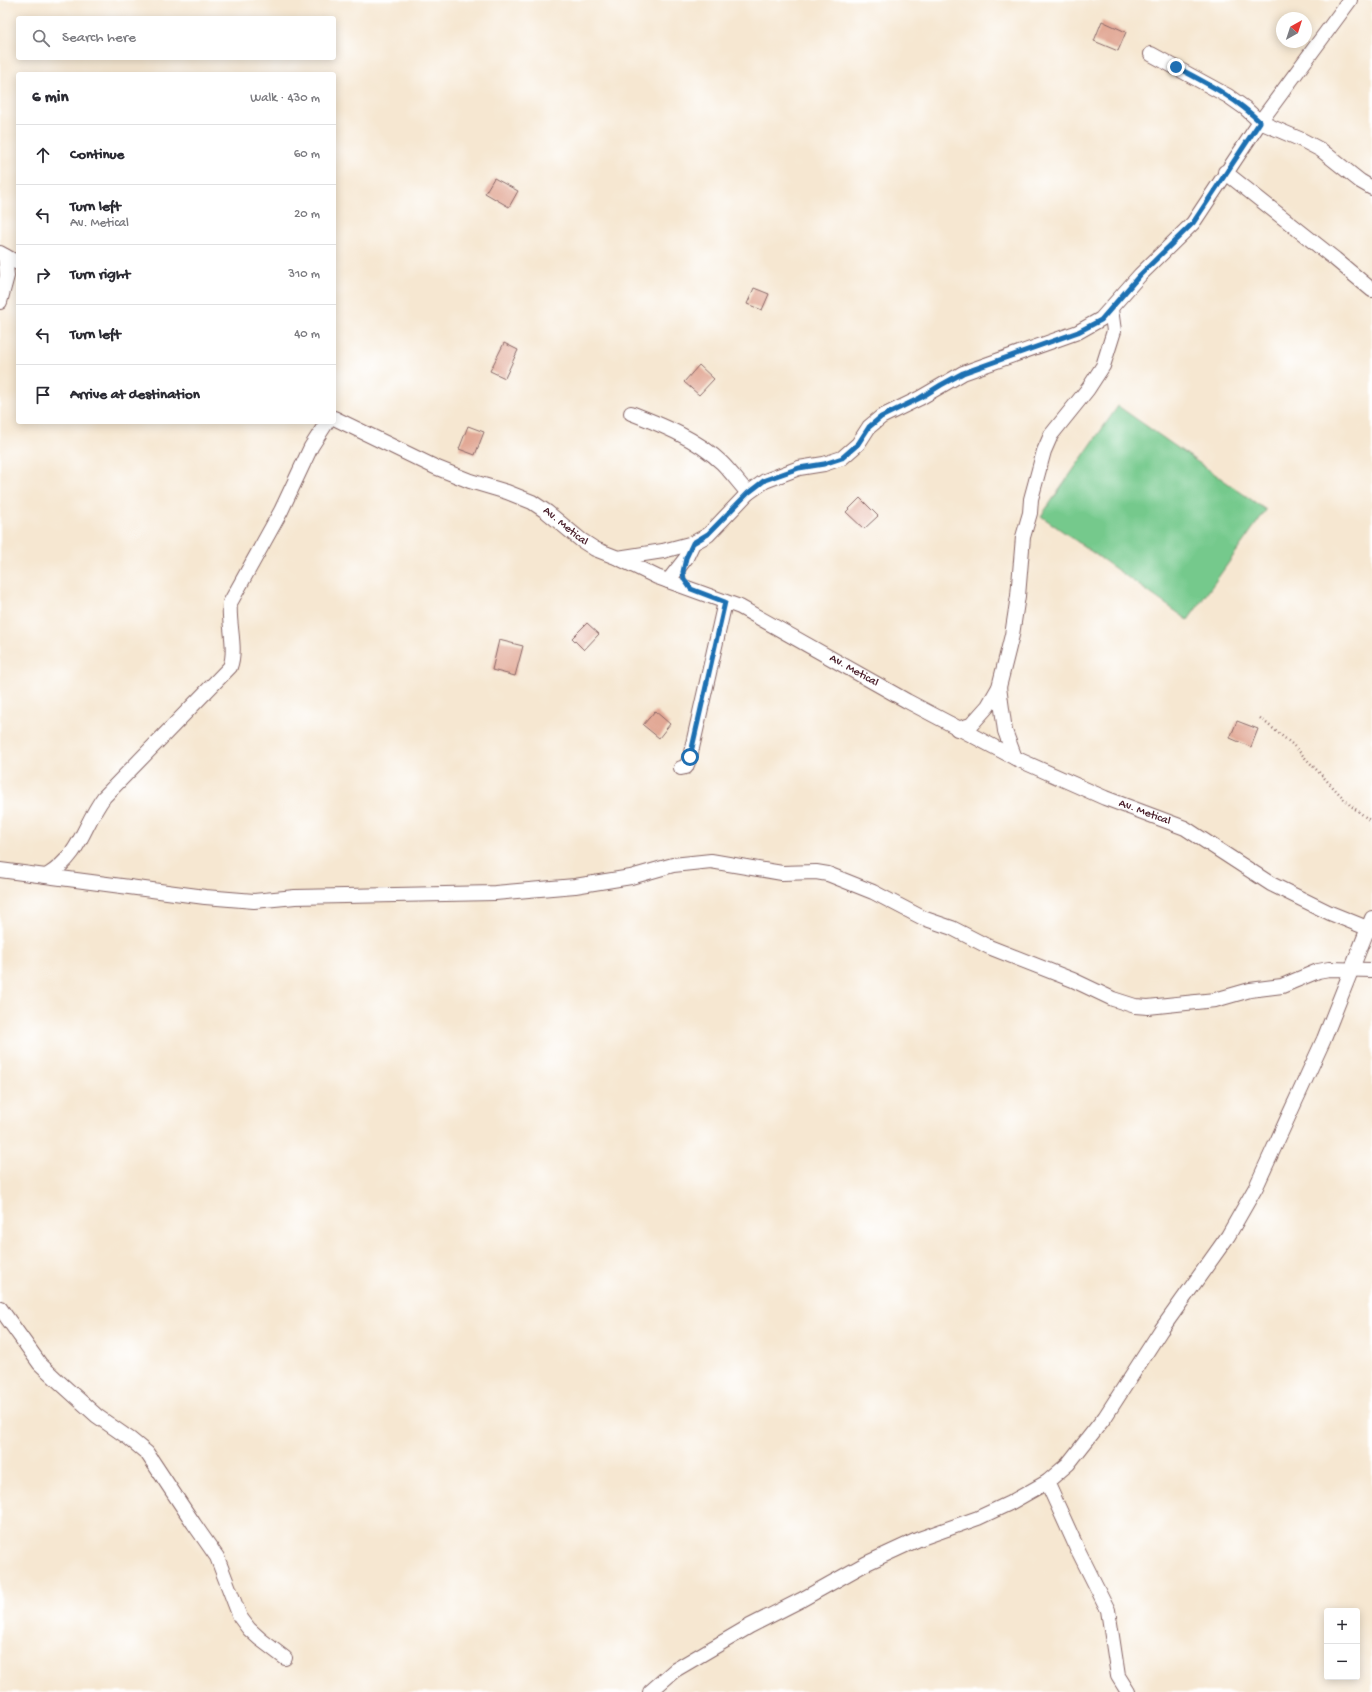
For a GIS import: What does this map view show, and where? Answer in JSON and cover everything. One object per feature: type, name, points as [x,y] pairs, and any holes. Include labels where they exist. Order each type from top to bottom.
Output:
[{"type":"street","points":[[618,558],[663,551],[693,543],[708,534],[748,493],[765,480],[799,468],[824,464],[842,458],[858,444],[869,427],[881,417],[920,398],[963,373],[1046,344],[1091,326],[1101,320],[1140,275],[1193,223],[1225,172],[1260,122],[1350,0]]},
{"type":"street","points":[[1152,54],[1223,92],[1245,108],[1260,122],[1321,150],[1360,181],[1372,188]]},
{"type":"street","points":[[1225,172],[1336,259],[1372,290]]},
{"type":"street","points":[[2,254],[16,262]]},
{"type":"street","points":[[0,302],[7,276],[2,254]]},
{"type":"street","points":[[957,729],[971,725],[988,706],[999,688],[1012,635],[1018,596],[1023,537],[1030,513],[1031,498],[1044,451],[1051,435],[1088,389],[1103,366],[1114,331],[1111,309]]},
{"type":"street","points":[[631,413],[653,422],[703,447],[723,463],[748,493]]},
{"type":"street","name":"Av. Metical","points":[[336,419],[435,467],[470,482],[524,498],[547,512],[588,545],[668,581],[740,607],[957,729],[1015,758],[1105,798],[1185,828],[1271,884],[1330,913],[1370,926]]},
{"type":"street","points":[[48,875],[60,867],[78,846],[94,812],[104,797],[230,667],[234,652],[229,616],[230,603],[281,511],[311,448],[326,424]]},
{"type":"street","points":[[691,589],[684,579],[683,572],[686,558],[693,543]]},
{"type":"street","points":[[668,581],[686,558]]},
{"type":"street","points":[[681,768],[686,767],[690,757],[725,602]]},
{"type":"street","points":[[999,688],[1005,731],[1015,758]]},
{"type":"street","points":[[0,870],[48,875],[205,897],[254,901],[295,897],[495,893],[575,886],[631,877],[673,865],[711,861],[782,873],[816,872],[828,874],[873,892],[923,918],[957,931],[990,947],[1073,980],[1113,1000],[1135,1006],[1148,1007],[1215,1000],[1250,990],[1282,986],[1318,971],[1329,969],[1372,970]]},
{"type":"street","points":[[650,1692],[675,1670],[691,1659],[867,1563],[919,1539],[978,1518],[1010,1504],[1047,1482],[1068,1464],[1105,1417],[1160,1330],[1228,1236],[1256,1187],[1324,1039],[1370,926]]},
{"type":"street","points":[[0,1308],[40,1364],[79,1402],[130,1438],[147,1453],[217,1557],[240,1617],[260,1639],[285,1658]]},
{"type":"street","points":[[1047,1482],[1077,1548],[1108,1610],[1118,1676],[1128,1692]]},
{"type":"path","points":[[1260,718],[1292,744],[1350,805],[1372,822]]},
{"type":"green space","points":[[1118,406],[1266,510],[1188,620],[1041,516]]},
{"type":"building","points":[[1102,21],[1126,32],[1118,51],[1094,41]]},
{"type":"building","points":[[494,178],[518,191],[509,207],[485,193]]},
{"type":"building","points":[[754,288],[769,294],[762,310],[747,304]]},
{"type":"building","points":[[504,343],[518,350],[505,378],[490,371]]},
{"type":"building","points":[[699,365],[714,379],[699,395],[684,382]]},
{"type":"building","points":[[468,426],[484,432],[475,455],[459,449]]},
{"type":"building","points":[[860,498],[878,516],[864,529],[846,512]]},
{"type":"building","points":[[587,623],[599,634],[584,650],[572,638]]},
{"type":"building","points":[[499,640],[523,646],[515,676],[492,670]]},
{"type":"building","points":[[655,711],[670,724],[659,738],[643,725]]},
{"type":"building","points":[[1237,721],[1258,729],[1251,747],[1230,738]]},
{"type":"route","points":[[690,757],[725,602],[691,589],[687,585],[683,572],[686,558],[693,543],[708,534],[748,493],[765,480],[799,468],[824,464],[842,458],[858,444],[869,427],[881,417],[920,398],[963,373],[1078,332],[1101,320],[1128,291],[1140,275],[1193,223],[1222,177],[1260,122],[1245,108],[1228,96],[1176,67]]}]
